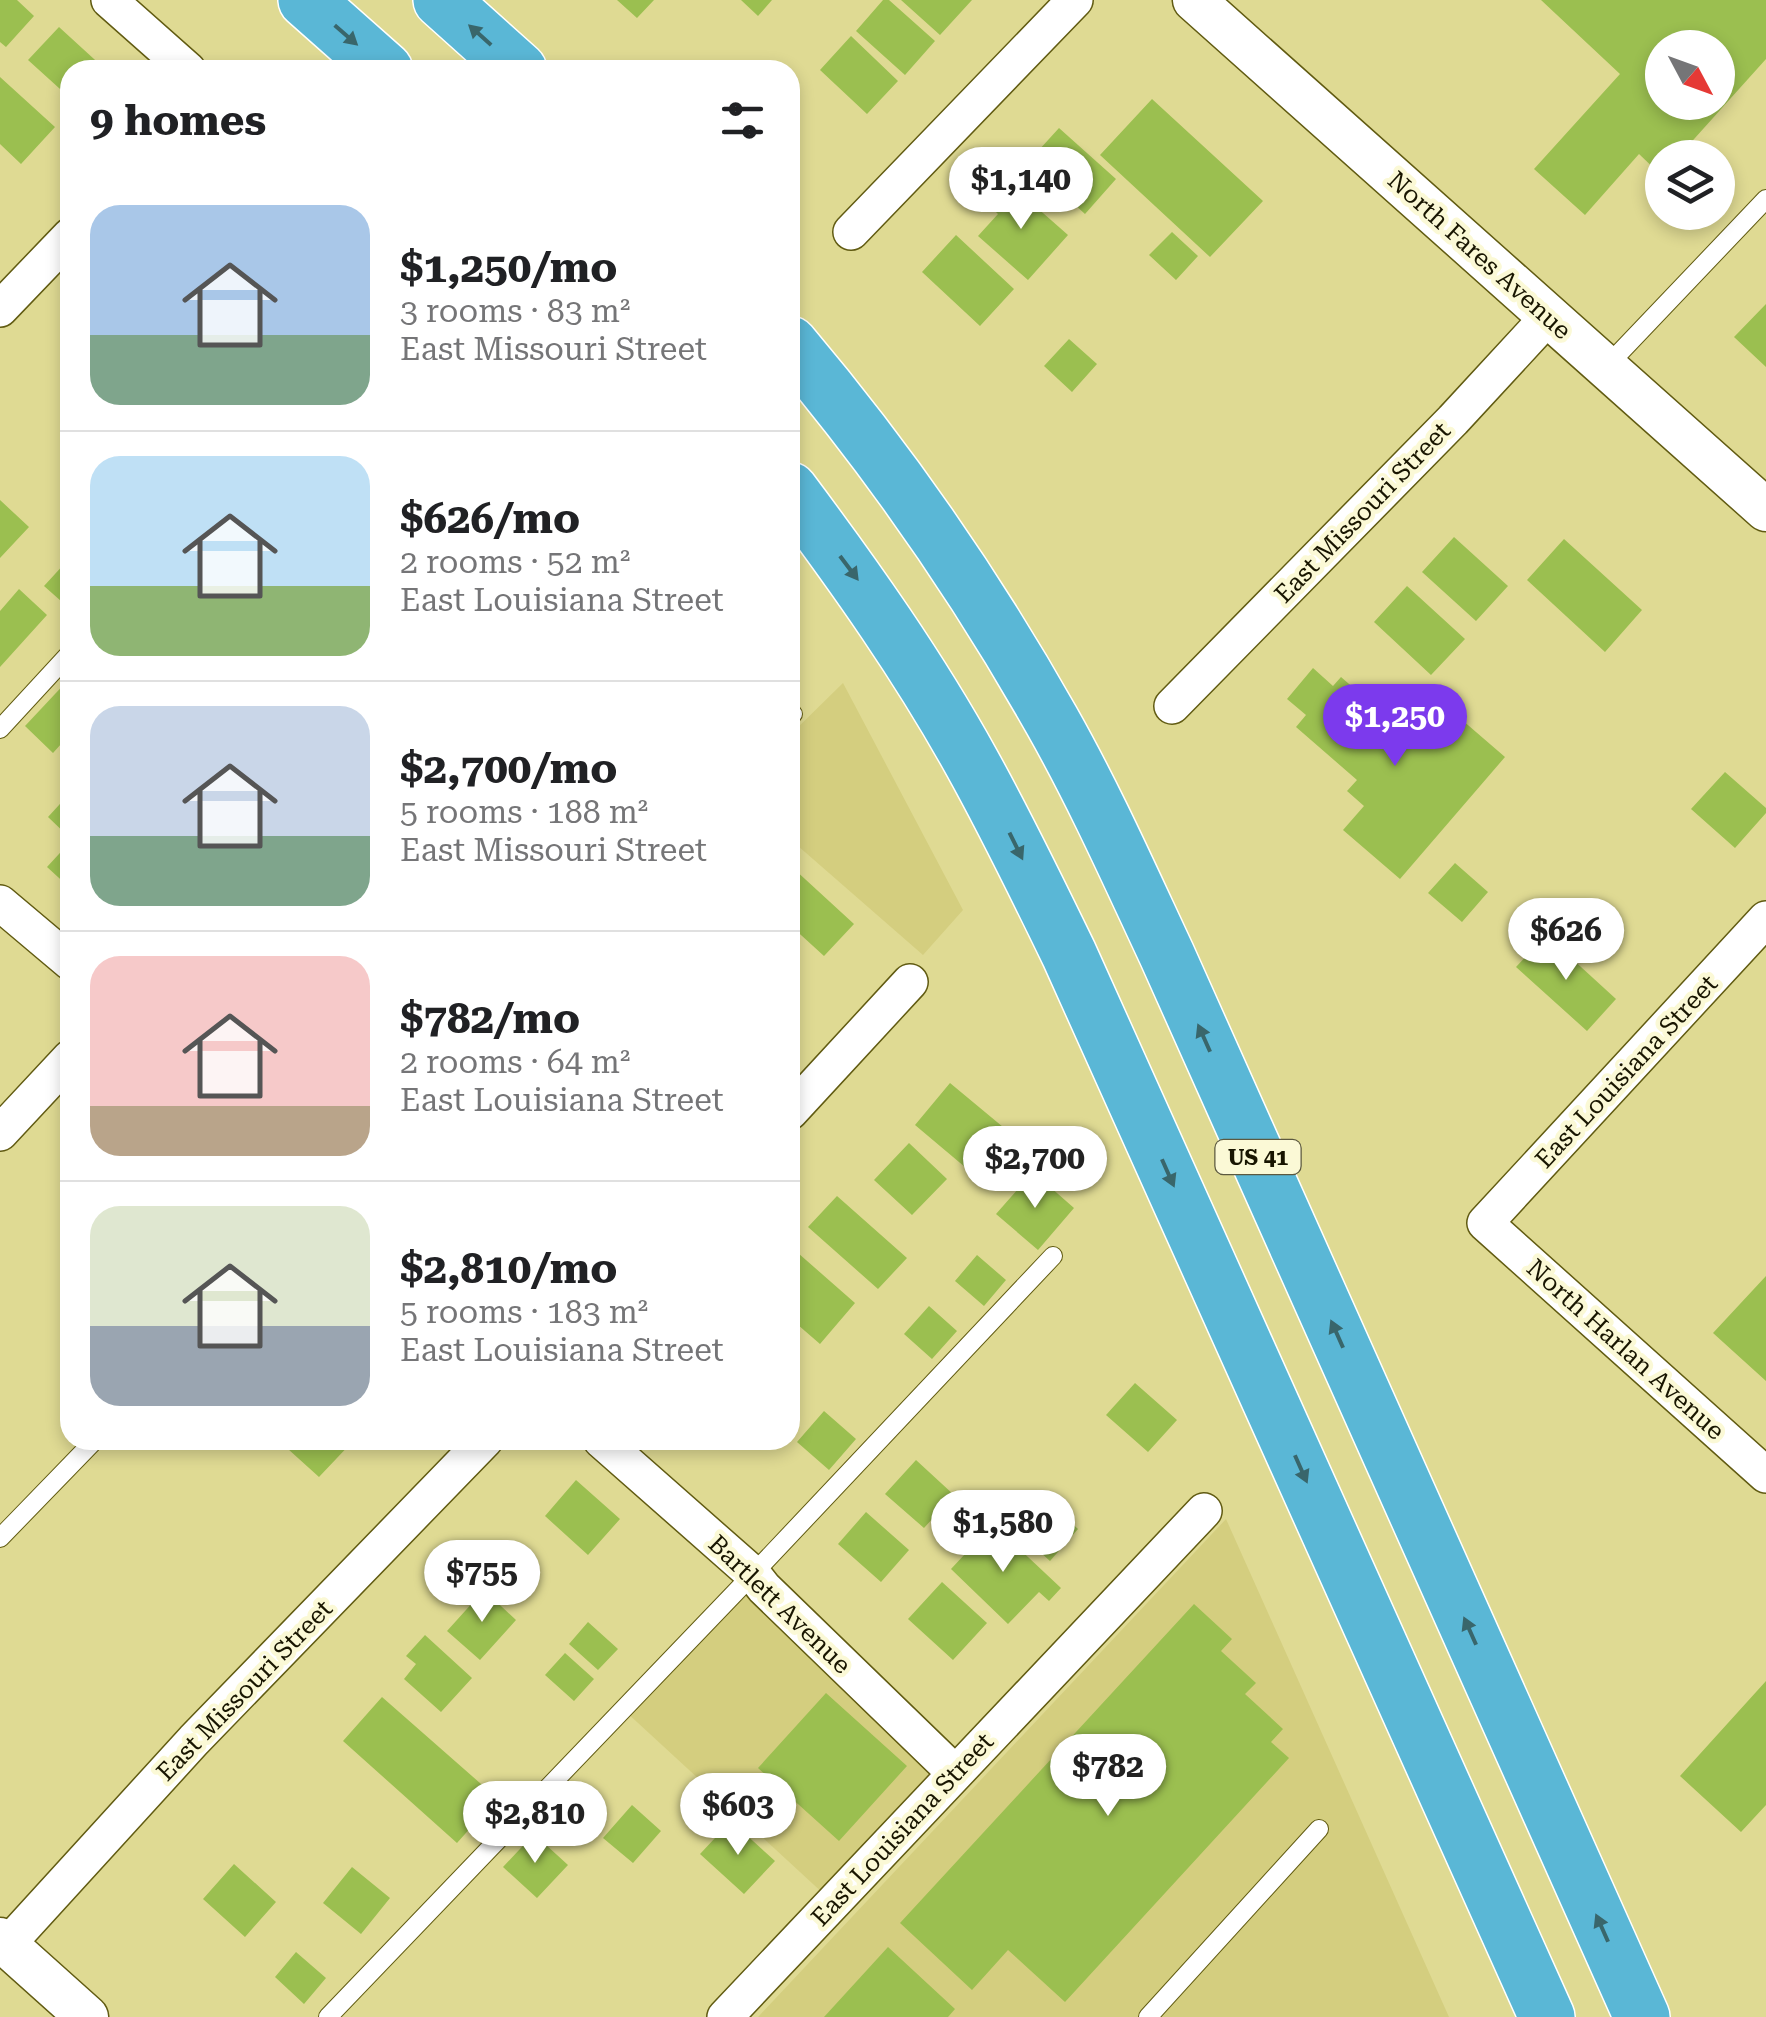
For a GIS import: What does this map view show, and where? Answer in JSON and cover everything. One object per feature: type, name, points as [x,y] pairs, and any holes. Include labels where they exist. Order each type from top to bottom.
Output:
[{"type":"highway","points":[[306,0],[374,60]]},
{"type":"highway","points":[[441,0],[508,60]]},
{"type":"highway","name":"US 41","points":[[800,356],[947,551],[1007,644],[1096,804],[1642,2017]]},
{"type":"highway","points":[[800,503],[858,580],[921,678],[1010,834],[1078,972],[1546,2017]]},
{"type":"street","points":[[109,0],[177,60]]},
{"type":"street","points":[[850,232],[1075,0]]},
{"type":"street","name":"North Fares Avenue","points":[[1194,0],[1766,510]]},
{"type":"street","points":[[0,309],[60,246]]},
{"type":"street","name":"East Missouri Street","points":[[1172,706],[1453,420],[1549,316]]},
{"type":"street","points":[[0,903],[60,954]]},
{"type":"street","name":"East Louisiana Street","points":[[1485,1222],[1766,918]]},
{"type":"street","points":[[800,1101],[910,982]]},
{"type":"street","points":[[0,1132],[60,1069]]},
{"type":"street","name":"North Harlan Avenue","points":[[1485,1222],[1766,1475]]},
{"type":"street","name":"East Missouri Street","points":[[3,1942],[475,1450]]},
{"type":"street","name":"Bartlett Avenue","points":[[612,1450],[753,1574],[956,1773]]},
{"type":"street","name":"East Louisiana Street","points":[[724,2017],[1204,1510]]},
{"type":"street","points":[[3,1942],[87,2017]]},
{"type":"lane","points":[[1606,367],[1766,199]]},
{"type":"lane","points":[[0,729],[60,664]]},
{"type":"lane","points":[[328,2017],[1053,1256]]},
{"type":"lane","points":[[0,1538],[85,1450]]},
{"type":"lane","points":[[1148,2017],[1319,1829]]},
{"type":"shaded area","points":[[843,683],[963,910],[923,955],[800,848],[800,725]]},
{"type":"shaded area","points":[[1226,1519],[1449,2017],[758,2017]]},
{"type":"shaded area","points":[[741,1590],[942,1773],[826,1896],[625,1711]]},
{"type":"building","points":[[0,0],[17,0],[34,16],[6,47],[0,42]]},
{"type":"building","points":[[617,0],[654,0],[637,18]]},
{"type":"building","points":[[741,0],[772,0],[758,16]]},
{"type":"building","points":[[883,0],[889,0],[935,41],[905,75],[856,31]]},
{"type":"building","points":[[901,0],[972,0],[940,35]]},
{"type":"building","points":[[1541,0],[1766,0],[1766,59],[1735,93],[1735,30],[1645,30],[1645,120],[1711,120],[1693,140],[1645,140],[1645,160],[1639,154],[1585,215],[1534,169],[1620,74]]},
{"type":"building","points":[[59,27],[95,60],[60,60],[60,89],[28,60]]},
{"type":"building","points":[[851,36],[898,81],[867,114],[820,70]]},
{"type":"building","points":[[0,77],[55,127],[21,164],[0,144]]},
{"type":"building","points":[[1152,99],[1263,201],[1210,257],[1100,155]]},
{"type":"building","points":[[1059,128],[1116,179],[1085,214],[1028,162]]},
{"type":"building","points":[[1009,183],[1068,235],[1028,280],[978,236],[998,214],[989,205]]},
{"type":"building","points":[[1172,232],[1198,256],[1176,280],[1149,255]]},
{"type":"building","points":[[956,235],[1014,289],[980,326],[922,272]]},
{"type":"building","points":[[1766,304],[1766,367],[1734,337]]},
{"type":"building","points":[[1069,339],[1097,364],[1072,392],[1044,366]]},
{"type":"building","points":[[0,500],[29,527],[0,558]]},
{"type":"building","points":[[1454,537],[1508,586],[1476,621],[1422,572]]},
{"type":"building","points":[[1564,539],[1642,610],[1605,652],[1527,580]]},
{"type":"building","points":[[60,569],[60,600],[44,586]]},
{"type":"building","points":[[1407,586],[1465,639],[1431,675],[1374,622]]},
{"type":"building","points":[[19,589],[47,615],[0,667],[0,611]]},
{"type":"building","points":[[1313,668],[1333,686],[1341,677],[1417,743],[1447,707],[1505,757],[1400,879],[1343,830],[1364,806],[1347,791],[1357,780],[1296,727],[1306,715],[1287,699]]},
{"type":"building","points":[[60,689],[60,745],[53,753],[25,726]]},
{"type":"building","points":[[1725,772],[1766,808],[1766,813],[1735,848],[1691,809]]},
{"type":"building","points":[[60,804],[60,828],[48,817]]},
{"type":"building","points":[[60,853],[60,879],[47,867]]},
{"type":"building","points":[[1455,863],[1488,892],[1462,922],[1428,893]]},
{"type":"building","points":[[800,874],[854,924],[824,956],[800,934]]},
{"type":"building","points":[[1546,935],[1616,999],[1587,1031],[1516,967]]},
{"type":"building","points":[[950,1083],[1003,1127],[986,1147],[997,1156],[978,1178],[915,1125]]},
{"type":"building","points":[[909,1143],[947,1179],[912,1215],[874,1180]]},
{"type":"building","points":[[1033,1172],[1074,1208],[1038,1250],[996,1214]]},
{"type":"building","points":[[837,1196],[907,1258],[878,1289],[808,1227]]},
{"type":"building","points":[[800,1255],[855,1303],[820,1344],[800,1327]]},
{"type":"building","points":[[977,1255],[1006,1280],[984,1306],[955,1281]]},
{"type":"building","points":[[1766,1276],[1766,1381],[1713,1333]]},
{"type":"building","points":[[929,1306],[957,1331],[932,1359],[904,1334]]},
{"type":"building","points":[[1135,1383],[1177,1420],[1148,1452],[1106,1415]]},
{"type":"building","points":[[824,1411],[856,1439],[829,1470],[800,1445],[800,1439]]},
{"type":"building","points":[[289,1450],[345,1450],[319,1477]]},
{"type":"building","points":[[916,1460],[954,1495],[924,1528],[885,1494]]},
{"type":"building","points":[[576,1480],[620,1519],[588,1555],[545,1516]]},
{"type":"building","points":[[1036,1491],[1078,1529],[1050,1561],[1008,1523]]},
{"type":"building","points":[[866,1512],[909,1550],[881,1582],[838,1544]]},
{"type":"building","points":[[993,1524],[1061,1588],[1049,1601],[1039,1592],[1008,1624],[951,1569]]},
{"type":"building","points":[[942,1582],[987,1623],[953,1660],[908,1619]]},
{"type":"building","points":[[484,1590],[516,1620],[480,1660],[447,1631]]},
{"type":"building","points":[[1194,1604],[1232,1639],[1221,1651],[1256,1683],[1245,1694],[1283,1729],[1271,1742],[1289,1758],[1065,2002],[1008,1950],[972,1990],[900,1923]]},
{"type":"building","points":[[588,1622],[618,1649],[598,1670],[569,1644]]},
{"type":"building","points":[[425,1635],[472,1678],[441,1712],[404,1679],[416,1664],[406,1656]]},
{"type":"building","points":[[565,1653],[594,1679],[574,1701],[545,1675]]},
{"type":"building","points":[[1766,1681],[1766,1805],[1741,1832],[1680,1776]]},
{"type":"building","points":[[826,1693],[907,1766],[839,1841],[758,1768]]},
{"type":"building","points":[[382,1697],[497,1798],[457,1843],[343,1741]]},
{"type":"building","points":[[632,1805],[661,1831],[633,1863],[603,1838]]},
{"type":"building","points":[[731,1821],[775,1861],[744,1894],[700,1854]]},
{"type":"building","points":[[534,1834],[568,1865],[537,1898],[503,1867]]},
{"type":"building","points":[[234,1864],[276,1902],[245,1937],[203,1899]]},
{"type":"building","points":[[352,1867],[390,1898],[361,1934],[323,1903]]},
{"type":"building","points":[[888,1947],[955,2009],[948,2017],[824,2017]]},
{"type":"building","points":[[296,1952],[326,1978],[304,2004],[275,1977]]}]
